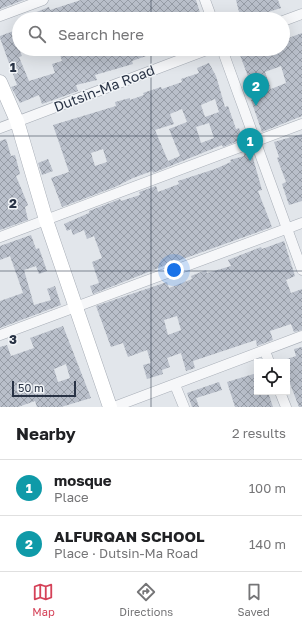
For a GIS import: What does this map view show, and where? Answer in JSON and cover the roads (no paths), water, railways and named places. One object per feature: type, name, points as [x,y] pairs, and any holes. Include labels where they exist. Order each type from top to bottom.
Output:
[{"type":"street","points":[[0,16],[43,0]]},
{"type":"street","points":[[205,0],[209,12]]},
{"type":"street","points":[[290,18],[302,14]]},
{"type":"street","name":"Dutsin-Ma Road","points":[[0,128],[190,56]]},
{"type":"street","points":[[225,56],[302,270]]},
{"type":"street","points":[[0,82],[17,121],[46,220],[110,407]]},
{"type":"street","points":[[0,237],[302,124]]},
{"type":"street","points":[[0,335],[302,223]]},
{"type":"street","points":[[114,407],[302,336]]},
{"type":"street","points":[[265,351],[268,359]]},
{"type":"street","points":[[175,385],[184,407]]},
{"type":"street","points":[[281,395],[286,407]]},
{"type":"place","name":"ALFURQAN SCHOOL","points":[[256,106]]},
{"type":"place","name":"mosque","points":[[250,161]]}]
